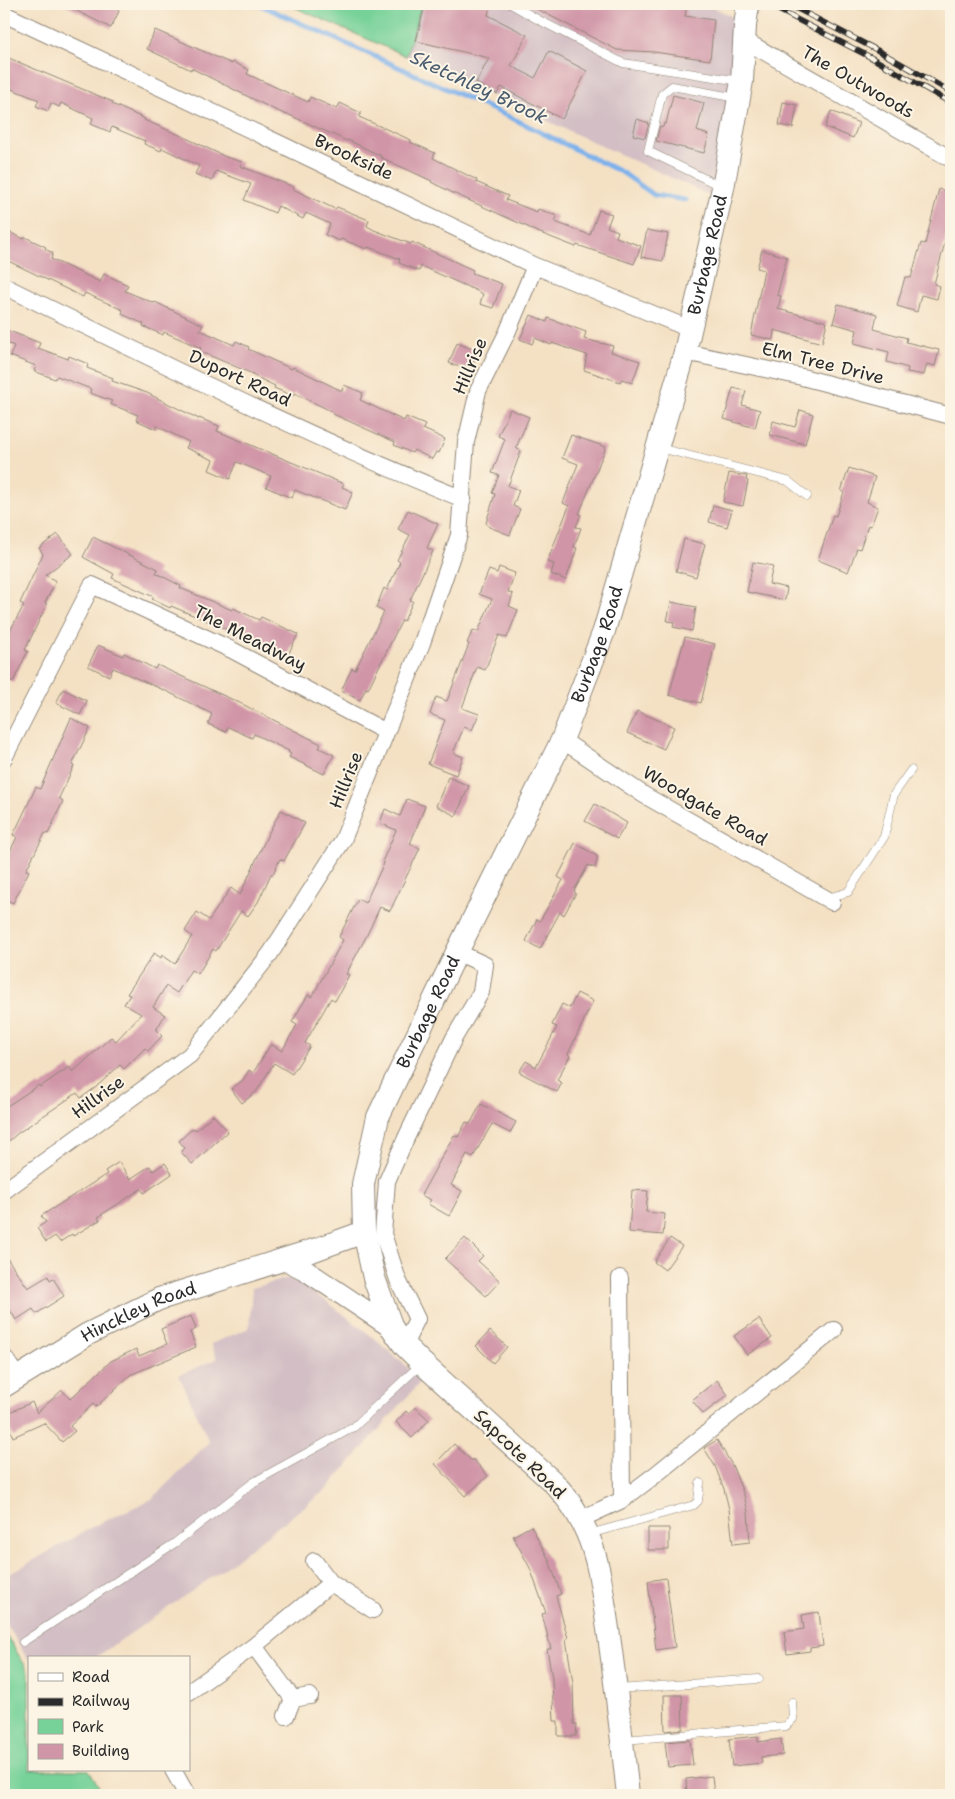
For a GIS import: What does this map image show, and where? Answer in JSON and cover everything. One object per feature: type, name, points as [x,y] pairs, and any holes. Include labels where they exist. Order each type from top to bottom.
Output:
[{"type":"main road","name":"Burbage Road","points":[[364,1232],[362,1184],[378,1117],[562,740],[604,631],[685,352],[723,188],[740,89],[748,4]]},
{"type":"main road","name":"Hinckley Road","points":[[11,1382],[88,1334],[159,1299],[364,1232]]},
{"type":"main road","name":"Sapcote Road","points":[[364,1232],[374,1278],[398,1337],[422,1363],[554,1482],[567,1497],[584,1527],[601,1582],[628,1795]]},
{"type":"street","name":"Brookside","points":[[4,14],[535,266],[690,329]]},
{"type":"street","name":"The Outwoods","points":[[744,33],[951,160]]},
{"type":"street","name":"Hillrise","points":[[4,1191],[190,1055],[270,954],[344,840],[422,643],[459,535],[466,442],[478,391],[535,266]]},
{"type":"street","name":"Duport Road","points":[[4,286],[188,376],[382,466],[463,499]]},
{"type":"street","name":"Elm Tree Drive","points":[[685,352],[802,377],[951,416]]},
{"type":"street","name":"The Meadway","points":[[4,758],[92,585],[232,650],[386,732]]},
{"type":"street","name":"Woodgate Road","points":[[562,740],[644,795],[829,900]]},
{"type":"street","points":[[283,1259],[305,1270],[398,1337],[417,1319],[398,1280],[383,1234],[387,1181],[454,1038],[481,992],[485,965],[457,952]]},
{"type":"street","points":[[620,1278],[622,1500]]},
{"type":"street","points":[[584,1527],[655,1475],[834,1330]]},
{"type":"street","points":[[4,1357],[11,1382]]},
{"type":"street","points":[[314,1561],[331,1583],[373,1610]]},
{"type":"street","points":[[190,1691],[254,1646],[331,1583]]},
{"type":"street","points":[[254,1646],[293,1699]]},
{"type":"street","points":[[293,1699],[310,1696]]},
{"type":"street","points":[[286,1716],[293,1699]]},
{"type":"street","points":[[174,1772],[187,1795]]},
{"type":"lane","points":[[511,4],[536,19],[624,63],[740,89]]},
{"type":"lane","points":[[723,188],[648,152],[662,94],[672,86],[740,89]]},
{"type":"lane","points":[[658,448],[788,481],[807,496]]},
{"type":"lane","points":[[829,900],[848,892],[884,837],[894,794],[911,770]]},
{"type":"lane","points":[[24,1642],[175,1543],[254,1482],[354,1427],[422,1363]]},
{"type":"lane","points":[[584,1527],[694,1505],[698,1501],[700,1483]]},
{"type":"lane","points":[[616,1689],[759,1679]]},
{"type":"lane","points":[[622,1740],[786,1726],[793,1719],[792,1702]]},
{"type":"shaded area","points":[[422,4],[707,4],[735,18],[724,202],[406,56]]},
{"type":"shaded area","points":[[289,1278],[325,1300],[375,1339],[422,1380],[327,1489],[218,1573],[98,1656],[28,1656],[28,1659],[4,1620],[4,1577],[94,1526],[152,1499],[209,1442],[179,1375],[217,1359],[211,1344],[249,1328],[252,1288]]},
{"type":"green space","points":[[287,4],[422,4],[406,56]]},
{"type":"green space","points":[[4,1631],[28,1670],[28,1772],[90,1772],[104,1795],[4,1795]]},
{"type":"building","points":[[63,4],[106,4],[119,11],[111,28]]},
{"type":"building","points":[[425,4],[491,4],[488,15],[527,35],[511,66],[535,78],[549,51],[587,71],[562,119],[501,87],[497,94],[476,83],[489,58],[416,41]]},
{"type":"building","points":[[527,4],[687,4],[685,16],[714,20],[710,60],[654,52],[617,50]]},
{"type":"building","points":[[155,30],[232,64],[233,62],[249,70],[247,74],[308,102],[310,97],[337,109],[340,103],[361,113],[359,117],[411,140],[410,142],[435,153],[433,158],[477,180],[476,182],[508,196],[506,200],[537,212],[538,209],[557,216],[555,222],[590,235],[599,210],[612,214],[607,227],[618,231],[616,237],[641,246],[634,264],[577,245],[576,247],[530,229],[348,140],[273,109],[191,68],[191,70],[147,49]]},
{"type":"building","points":[[4,56],[113,102],[112,104],[144,120],[226,157],[242,162],[240,166],[294,187],[293,189],[335,209],[337,207],[369,220],[367,226],[374,230],[411,244],[412,242],[473,270],[472,273],[502,284],[493,308],[480,304],[483,294],[421,266],[419,271],[399,263],[400,259],[368,247],[367,249],[325,235],[330,224],[306,213],[303,219],[278,206],[275,213],[244,200],[251,184],[216,171],[212,181],[195,174],[199,166],[162,148],[161,151],[144,144],[145,141],[112,127],[110,132],[91,124],[93,118],[61,103],[59,107],[51,103],[48,111],[36,106],[39,100],[4,86]]},
{"type":"building","points":[[673,95],[704,103],[697,131],[709,135],[704,153],[656,141],[660,126],[663,127],[664,123],[666,124]]},
{"type":"building","points":[[783,102],[797,105],[793,128],[779,125]]},
{"type":"building","points":[[831,111],[859,123],[853,138],[825,127]]},
{"type":"building","points":[[637,119],[649,123],[645,138],[633,135]]},
{"type":"building","points":[[939,189],[951,193],[951,228],[949,227],[934,284],[940,286],[937,299],[921,295],[917,312],[897,306],[905,277],[911,278],[921,243],[925,244]]},
{"type":"building","points":[[4,230],[46,247],[45,249],[53,253],[51,259],[100,282],[104,274],[128,285],[125,291],[155,302],[203,325],[200,330],[234,345],[236,341],[249,347],[248,349],[292,369],[293,367],[342,391],[344,385],[363,393],[360,400],[404,421],[406,417],[425,425],[423,429],[445,439],[439,453],[436,452],[432,459],[414,450],[412,453],[394,445],[395,442],[333,414],[333,412],[294,393],[293,396],[274,388],[275,386],[253,374],[199,351],[201,348],[164,332],[163,335],[143,326],[144,324],[122,314],[123,310],[85,293],[83,297],[4,259]]},
{"type":"building","points":[[647,230],[668,234],[663,261],[641,257]]},
{"type":"building","points":[[762,250],[787,257],[777,295],[781,296],[778,309],[827,322],[822,343],[774,330],[773,340],[751,335],[764,270],[757,268]]},
{"type":"building","points":[[838,304],[877,314],[874,329],[907,338],[906,342],[939,350],[935,366],[927,364],[924,375],[907,372],[908,368],[887,362],[889,352],[854,343],[857,330],[833,323]]},
{"type":"building","points":[[531,315],[547,322],[548,318],[586,332],[584,339],[613,346],[611,352],[640,361],[632,383],[622,379],[620,382],[584,370],[587,355],[552,343],[551,345],[535,338],[532,344],[520,339]]},
{"type":"building","points":[[4,329],[40,343],[38,348],[68,359],[69,356],[88,364],[87,368],[113,378],[112,381],[147,393],[199,419],[219,426],[217,431],[344,484],[342,487],[353,492],[345,510],[295,490],[292,498],[266,487],[271,476],[237,462],[230,479],[209,470],[213,460],[186,448],[189,442],[157,426],[156,429],[136,420],[138,415],[110,404],[112,401],[90,393],[91,389],[57,376],[55,379],[34,371],[36,366],[10,356],[14,346],[4,342]]},
{"type":"building","points":[[457,343],[478,351],[470,371],[449,363]]},
{"type":"building","points":[[733,388],[746,391],[742,405],[760,410],[755,428],[724,419]]},
{"type":"building","points":[[510,409],[529,417],[516,448],[521,451],[508,486],[519,490],[513,506],[520,509],[510,535],[489,527],[486,523],[495,494],[492,493],[499,475],[492,473],[505,439],[498,436]]},
{"type":"building","points":[[800,410],[813,414],[805,444],[770,435],[773,421],[795,427]]},
{"type":"building","points":[[571,435],[606,447],[579,514],[581,514],[576,527],[581,528],[574,547],[577,548],[566,580],[551,574],[554,564],[547,562],[569,506],[563,503],[578,464],[562,458]]},
{"type":"building","points":[[849,468],[875,477],[867,502],[878,507],[871,526],[868,525],[860,549],[857,548],[848,572],[818,560],[833,515],[836,516],[844,492],[841,491]]},
{"type":"building","points":[[729,473],[747,476],[746,480],[748,481],[743,506],[723,502]]},
{"type":"building","points":[[713,505],[732,510],[727,527],[709,522]]},
{"type":"building","points":[[408,510],[438,524],[427,548],[433,551],[410,600],[413,601],[404,621],[402,620],[368,689],[366,688],[360,700],[341,691],[352,668],[355,670],[384,612],[376,608],[384,588],[387,590],[400,562],[397,560],[410,535],[398,529]]},
{"type":"building","points":[[58,534],[73,554],[45,575],[56,581],[25,650],[28,651],[13,682],[4,678],[4,642],[24,605],[20,603],[43,554],[39,548]]},
{"type":"building","points":[[93,537],[158,569],[156,573],[181,586],[180,588],[259,620],[261,617],[298,634],[286,659],[224,628],[171,606],[170,608],[152,599],[154,597],[112,578],[114,574],[83,557]]},
{"type":"building","points":[[684,539],[705,544],[696,577],[676,571]]},
{"type":"building","points":[[753,562],[773,566],[769,584],[787,588],[785,600],[747,592]]},
{"type":"building","points":[[499,567],[515,573],[508,592],[513,594],[509,606],[518,610],[507,638],[499,635],[485,670],[477,667],[462,708],[479,714],[472,730],[464,727],[453,753],[463,757],[456,775],[428,764],[445,720],[430,714],[436,697],[447,701],[469,644],[467,643],[473,630],[478,632],[492,599],[479,594],[489,570],[497,573]]},
{"type":"building","points":[[671,602],[696,607],[692,631],[673,627],[674,622],[667,621]]},
{"type":"building","points":[[685,637],[715,644],[701,703],[669,695]]},
{"type":"building","points":[[98,645],[123,656],[124,653],[155,669],[157,665],[242,704],[321,744],[319,748],[334,755],[324,774],[289,757],[291,754],[289,751],[254,734],[252,738],[228,727],[226,732],[208,724],[212,714],[166,691],[113,668],[109,676],[88,666]]},
{"type":"building","points":[[63,689],[87,701],[80,715],[56,703]]},
{"type":"building","points":[[637,711],[674,727],[664,749],[627,733]]},
{"type":"building","points":[[71,718],[90,728],[59,798],[63,801],[48,834],[45,833],[26,870],[29,871],[13,903],[4,899],[4,864],[17,837],[13,835],[36,787],[40,789]]},
{"type":"building","points":[[448,777],[469,786],[456,816],[436,806]]},
{"type":"building","points":[[407,799],[425,806],[410,844],[420,848],[390,911],[380,907],[346,974],[349,975],[335,1001],[331,998],[305,1043],[310,1046],[292,1074],[274,1063],[256,1092],[242,1103],[231,1089],[243,1080],[249,1070],[253,1073],[271,1044],[282,1051],[297,1025],[292,1022],[308,995],[312,997],[343,940],[339,937],[358,899],[365,903],[384,863],[382,862],[396,830],[380,823],[385,809],[400,816]]},
{"type":"building","points":[[595,804],[627,823],[617,839],[585,821]]},
{"type":"building","points":[[281,810],[305,823],[284,861],[280,859],[258,902],[248,916],[241,911],[216,951],[213,949],[198,974],[191,970],[177,993],[166,986],[153,1007],[165,1015],[156,1030],[162,1036],[148,1051],[145,1048],[124,1069],[120,1065],[81,1098],[77,1093],[9,1141],[4,1134],[4,1108],[69,1067],[73,1072],[111,1037],[116,1041],[141,1014],[124,1004],[130,995],[127,994],[154,953],[161,958],[162,955],[175,964],[192,936],[185,931],[197,912],[209,920],[231,888],[240,895]]},
{"type":"building","points":[[575,843],[597,856],[595,868],[588,865],[564,915],[560,912],[540,949],[526,941],[537,919],[540,921],[563,880],[558,877]]},
{"type":"building","points":[[577,993],[593,1001],[568,1054],[570,1056],[557,1080],[562,1083],[557,1092],[519,1072],[526,1061],[536,1067],[557,1027],[552,1025],[562,1004],[570,1008]]},
{"type":"building","points":[[481,1104],[516,1122],[510,1133],[492,1124],[473,1157],[467,1154],[451,1185],[462,1191],[449,1216],[428,1204],[431,1200],[421,1195],[454,1135],[458,1137],[466,1122],[470,1124]]},
{"type":"building","points":[[213,1115],[228,1131],[192,1164],[181,1152],[185,1148],[179,1141],[193,1128],[196,1130]]},
{"type":"building","points":[[119,1162],[130,1179],[150,1166],[153,1171],[165,1163],[172,1174],[144,1193],[141,1189],[98,1217],[100,1220],[73,1236],[72,1234],[60,1242],[55,1236],[46,1242],[37,1228],[46,1222],[41,1216],[107,1174],[105,1171]]},
{"type":"building","points":[[632,1190],[648,1191],[646,1212],[665,1214],[663,1235],[629,1232]]},
{"type":"building","points":[[465,1238],[483,1256],[478,1261],[500,1281],[486,1296],[445,1259]]},
{"type":"building","points":[[670,1238],[682,1246],[665,1270],[654,1262]]},
{"type":"building","points":[[4,1254],[28,1288],[48,1276],[50,1280],[53,1278],[64,1296],[36,1314],[33,1309],[16,1320],[4,1300]]},
{"type":"building","points":[[191,1316],[196,1329],[190,1332],[196,1347],[130,1375],[96,1407],[93,1404],[70,1426],[75,1431],[62,1442],[44,1423],[13,1437],[4,1415],[32,1402],[37,1413],[62,1390],[70,1399],[111,1361],[136,1349],[139,1356],[167,1344],[161,1329]]},
{"type":"building","points":[[759,1319],[772,1338],[747,1355],[734,1336]]},
{"type":"building","points":[[490,1331],[507,1347],[493,1363],[476,1346]]},
{"type":"building","points":[[717,1380],[728,1395],[703,1414],[692,1400]]},
{"type":"building","points":[[415,1407],[429,1420],[412,1438],[396,1422],[406,1411],[409,1414]]},
{"type":"building","points":[[717,1440],[732,1465],[744,1495],[748,1512],[750,1542],[733,1544],[729,1509],[724,1489],[715,1466],[704,1448]]},
{"type":"building","points":[[454,1444],[472,1461],[473,1459],[488,1476],[465,1496],[435,1464]]},
{"type":"building","points":[[531,1526],[549,1560],[561,1594],[556,1596],[568,1638],[566,1639],[573,1683],[574,1724],[577,1724],[576,1736],[558,1736],[558,1721],[554,1721],[552,1678],[547,1649],[551,1649],[542,1614],[546,1613],[530,1568],[513,1536]]},
{"type":"building","points":[[648,1528],[669,1528],[669,1550],[648,1550]]},
{"type":"building","points":[[666,1578],[675,1647],[656,1650],[648,1581]]},
{"type":"building","points":[[819,1612],[823,1646],[810,1648],[810,1651],[787,1654],[784,1632],[804,1629],[802,1615]]},
{"type":"building","points":[[664,1695],[682,1695],[683,1729],[665,1731]]},
{"type":"building","points":[[758,1736],[758,1742],[781,1739],[783,1755],[761,1757],[762,1763],[732,1766],[729,1739]]},
{"type":"building","points":[[690,1740],[693,1765],[668,1767],[665,1742]]},
{"type":"building","points":[[712,1776],[714,1795],[687,1795],[686,1779]]},
{"type":"waterway","name":"Sketchley Brook","points":[[258,4],[516,120],[623,173],[654,195],[685,200]]},
{"type":"railway","points":[[767,4],[872,58],[951,103]]},
{"type":"railway","points":[[788,4],[877,50],[951,92]]}]
